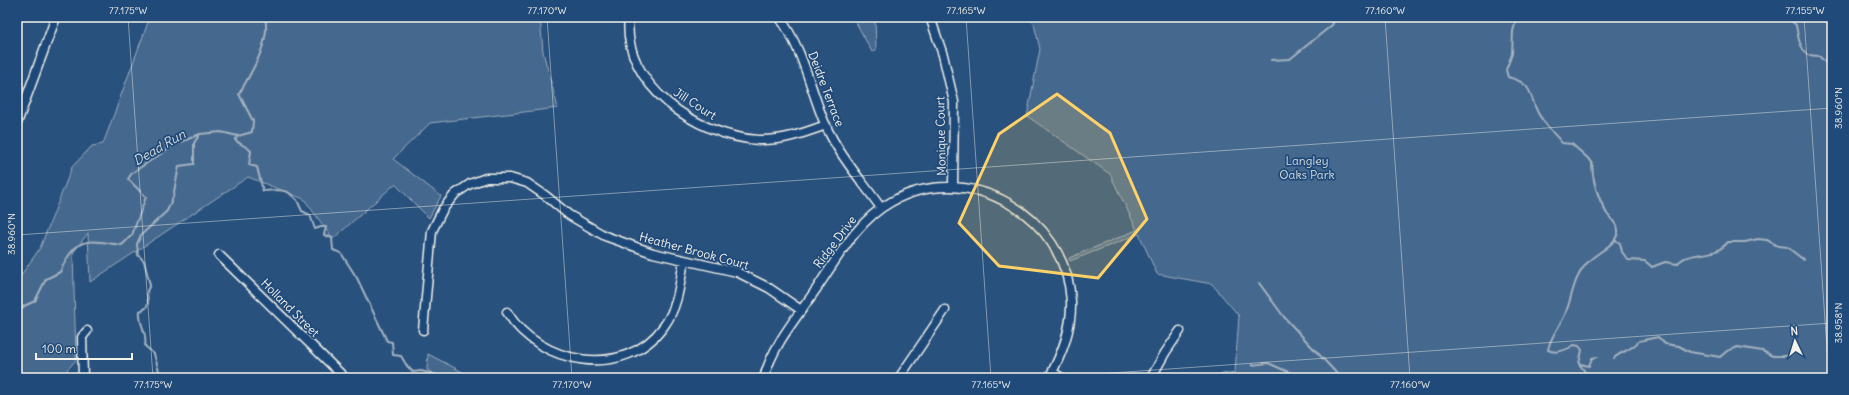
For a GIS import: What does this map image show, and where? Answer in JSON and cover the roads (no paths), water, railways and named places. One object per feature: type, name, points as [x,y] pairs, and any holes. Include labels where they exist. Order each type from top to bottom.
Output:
[{"type":"street","points":[[17,123],[56,17]]},
{"type":"street","name":"Jill Court","points":[[629,17],[628,35],[639,68],[652,86],[665,100],[677,110],[702,125],[728,135],[759,140],[785,138],[826,126]]},
{"type":"street","name":"Deidre Terrace","points":[[780,17],[794,41],[826,126],[852,168],[881,208]]},
{"type":"street","name":"Monique Court","points":[[930,17],[943,55],[954,102],[953,186]]},
{"type":"street","points":[[17,98],[24,104]]},
{"type":"street","name":"Heather Brook Court","points":[[423,330],[432,231],[448,202],[460,190],[470,184],[486,178],[517,180],[533,186],[569,215],[605,236],[647,252],[723,268],[746,276],[777,293],[801,310]]},
{"type":"street","name":"Ridge Drive","points":[[764,378],[775,349],[856,232],[881,208],[904,195],[930,188],[953,186],[998,196],[1020,209],[1042,229],[1058,253],[1068,284],[1070,315],[1065,341],[1050,375]]},
{"type":"street","name":"Holland Street","points":[[219,255],[345,378]]},
{"type":"street","points":[[507,312],[519,329],[527,336],[570,358],[597,361],[617,359],[644,346],[665,326],[675,306],[684,260]]},
{"type":"street","points":[[899,378],[945,310]]},
{"type":"street","points":[[84,378],[82,337],[87,331]]},
{"type":"street","points":[[1150,378],[1165,352],[1180,331]]},
{"type":"street","points":[[1050,375],[1062,378]]},
{"type":"waterway","name":"Dead Run","points":[[17,343],[18,313],[24,306],[35,301],[46,279],[60,272],[67,258],[74,249],[82,243],[87,242],[122,245],[132,235],[146,197],[128,179],[132,173],[174,145],[200,134],[221,132],[238,136],[252,132],[253,121],[239,94],[263,47],[266,27],[265,17]]},
{"type":"waterway","points":[[1271,60],[1290,59],[1332,25],[1336,17]]},
{"type":"waterway","points":[[1517,17],[1513,31],[1512,54],[1506,70],[1508,77],[1526,86],[1540,117],[1562,143],[1572,144],[1592,162],[1594,182],[1598,195],[1607,214],[1618,229],[1617,237],[1614,241],[1593,257],[1580,272],[1566,312],[1551,340],[1548,350],[1558,351],[1565,350],[1574,345],[1579,346],[1582,350],[1579,364],[1590,378]]},
{"type":"waterway","points":[[1787,17],[1796,25],[1798,37],[1804,52],[1807,55],[1819,56],[1826,63],[1832,60]]},
{"type":"waterway","points":[[161,378],[154,354],[145,346],[146,341],[140,321],[140,311],[146,308],[148,303],[147,291],[150,285],[144,261],[138,255],[137,244],[141,235],[167,211],[173,197],[179,166],[194,164],[194,143],[200,134]]},
{"type":"waterway","points":[[238,136],[235,140],[251,151],[249,165],[257,167],[263,191],[279,190],[288,192],[297,200],[302,211],[310,215],[315,229],[326,227],[324,235],[332,238],[333,250],[341,253],[357,278],[387,341],[392,342],[393,355],[401,356],[413,372],[421,371],[437,375],[439,378]]},
{"type":"waterway","points":[[1615,240],[1620,243],[1622,252],[1628,260],[1645,261],[1652,267],[1665,262],[1677,264],[1682,259],[1694,255],[1714,252],[1719,250],[1728,242],[1745,242],[1758,239],[1767,240],[1778,246],[1787,247],[1804,260]]},
{"type":"waterway","points":[[1259,283],[1284,317],[1341,378]]},
{"type":"waterway","points":[[1614,358],[1639,341],[1658,337],[1665,344],[1679,346],[1690,352],[1720,357],[1727,351],[1738,347],[1762,351],[1773,356],[1785,356],[1792,354],[1798,346]]},
{"type":"waterway","points":[[1580,364],[1589,366],[1592,358],[1597,357]]},
{"type":"waterway","points":[[1252,365],[1268,363],[1302,378]]},
{"type":"park label","name":"Langley Oaks Park","points":[[1307,168]]}]
